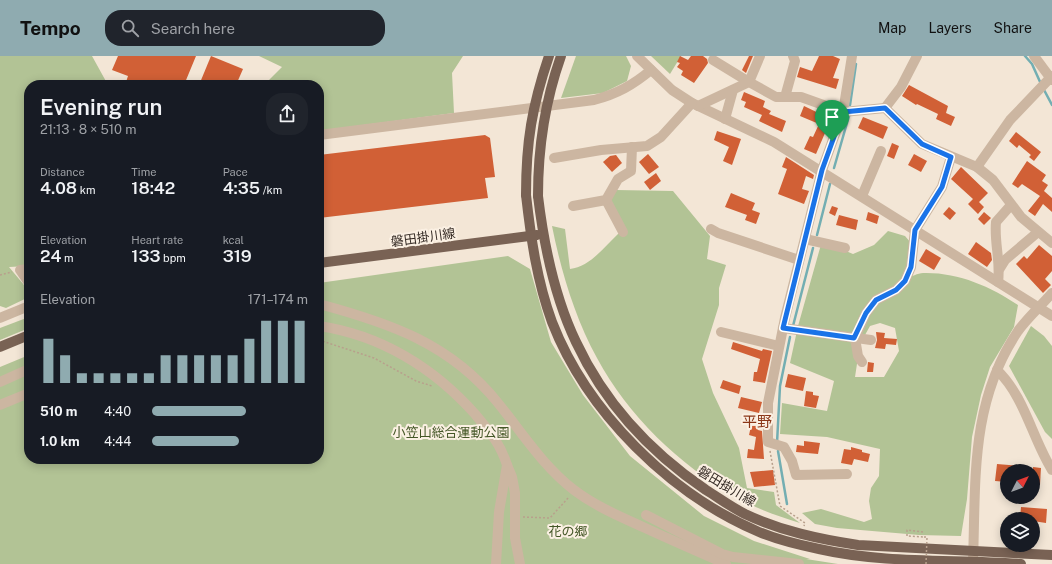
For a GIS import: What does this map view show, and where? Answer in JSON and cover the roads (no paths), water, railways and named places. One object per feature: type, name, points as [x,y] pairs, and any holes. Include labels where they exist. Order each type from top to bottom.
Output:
[{"type":"main road","points":[[531,236],[526,195],[526,156],[537,92],[550,56]]},
{"type":"main road","points":[[543,234],[538,196],[538,164],[542,133],[554,74],[561,56]]},
{"type":"main road","name":"磐田掛川線","points":[[324,262],[543,234],[555,285],[575,341],[600,386],[632,428],[671,464],[726,503],[744,514],[776,526],[814,537],[858,545],[1052,555]]},
{"type":"main road","name":"磐田掛川線","points":[[531,236],[536,269],[544,296],[564,347],[578,372],[608,416],[625,436],[643,455],[683,488],[733,519],[760,532],[789,542],[828,551],[882,558],[1022,564]]},
{"type":"main road","points":[[0,348],[24,337]]},
{"type":"street","points":[[637,56],[672,90],[695,105],[774,142],[822,170],[1052,316]]},
{"type":"street","points":[[554,158],[601,150],[647,146],[661,137],[695,105],[749,82],[760,56]]},
{"type":"street","points":[[785,97],[795,61],[793,56]]},
{"type":"street","points":[[847,474],[796,475],[792,461],[784,447],[768,442],[768,403],[783,328],[822,170],[843,112],[852,56]]},
{"type":"street","points":[[713,60],[776,97],[801,97],[843,112],[885,108],[901,87],[918,56]]},
{"type":"street","points":[[977,167],[1001,131],[1047,81],[1034,56]]},
{"type":"street","points":[[324,133],[594,100],[612,95],[629,87],[651,70]]},
{"type":"street","points":[[725,119],[733,90]]},
{"type":"street","points":[[885,108],[922,144],[977,167],[993,180],[1011,205],[1038,232],[1052,243]]},
{"type":"street","points":[[573,206],[606,200],[618,179],[631,171],[632,147]]},
{"type":"street","points":[[862,196],[880,151]]},
{"type":"street","points":[[862,362],[858,356],[854,338],[866,313],[876,300],[896,290],[905,281],[911,267],[915,230],[942,187],[951,157]]},
{"type":"street","points":[[606,200],[623,232]]},
{"type":"street","points":[[998,282],[1000,268],[996,242],[996,222],[1011,205]]},
{"type":"street","points":[[711,229],[718,233],[799,260]]},
{"type":"street","points":[[1000,268],[1005,260],[1038,232]]},
{"type":"street","points":[[805,239],[845,248]]},
{"type":"street","points":[[973,561],[976,460],[979,430],[985,401],[997,370],[1017,333],[1030,315],[1039,308],[1052,293]]},
{"type":"street","points":[[324,306],[394,327],[424,341],[454,360],[481,383],[544,462],[574,490],[590,501],[621,518],[726,564]]},
{"type":"street","points":[[0,318],[24,308]]},
{"type":"street","points":[[324,327],[340,330],[385,345],[424,367],[441,380],[466,404],[491,434],[502,448],[512,477],[516,517],[515,538],[520,564]]},
{"type":"street","points":[[783,328],[871,340]]},
{"type":"street","points":[[721,332],[779,346]]},
{"type":"street","points":[[997,370],[1016,392],[1044,457],[1052,470]]},
{"type":"street","points":[[0,382],[24,371]]},
{"type":"street","points":[[0,405],[24,395]]},
{"type":"street","points":[[496,564],[499,512],[507,465]]},
{"type":"street","points":[[646,515],[722,554],[733,557],[799,564]]},
{"type":"waterway","points":[[1025,56],[1032,64],[1041,84]]},
{"type":"waterway","points":[[850,105],[856,64]]},
{"type":"waterway","points":[[1043,88],[1052,105]]},
{"type":"waterway","points":[[834,168],[849,116]]},
{"type":"waterway","points":[[817,235],[830,184]]},
{"type":"waterway","points":[[793,326],[813,248]]},
{"type":"waterway","points":[[777,443],[780,386],[790,337]]},
{"type":"waterway","points":[[778,451],[787,504]]},
{"type":"district","name":"平野","points":[[757,422]]},
{"type":"park label","name":"小笠山総合運動公園","points":[[451,432]]},
{"type":"park label","name":"花の郷","points":[[568,531]]}]
